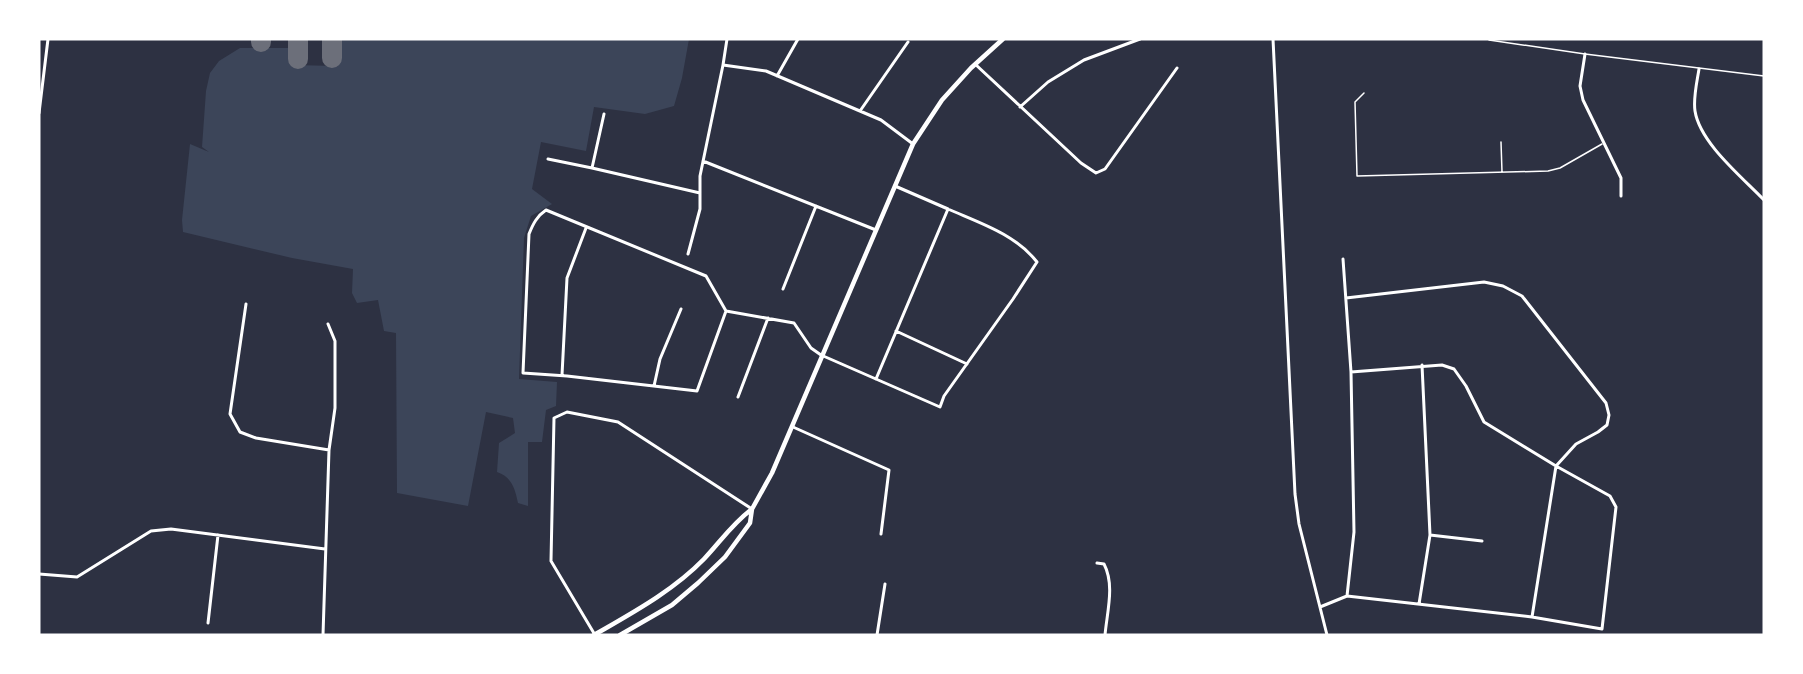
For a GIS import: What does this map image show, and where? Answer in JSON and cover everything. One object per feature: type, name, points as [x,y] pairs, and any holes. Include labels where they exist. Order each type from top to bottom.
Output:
[{"type":"main road","points":[[620,635],[672,605],[698,583],[725,557],[750,524],[752,508],[772,473],[913,144],[942,100],[975,64],[1004,39]]},
{"type":"main road","points":[[594,635],[671,587],[704,559],[735,521],[752,508]]},
{"type":"street","points":[[39,113],[48,39]]},
{"type":"street","points":[[688,254],[700,209],[700,176],[727,39]]},
{"type":"street","points":[[777,76],[798,39]]},
{"type":"street","points":[[1020,107],[1048,82],[1084,60],[1140,39]]},
{"type":"street","points":[[1273,39],[1295,494],[1299,524],[1327,635]]},
{"type":"street","points":[[860,111],[908,42]]},
{"type":"street","points":[[1585,54],[1580,86],[1583,100],[1622,178],[1621,196]]},
{"type":"street","points":[[975,64],[1082,164],[1096,173],[1105,169],[1177,68]]},
{"type":"street","points":[[723,65],[777,76],[881,120],[913,144]]},
{"type":"street","points":[[1699,69],[1694,109],[1698,126],[1705,139],[1764,200]]},
{"type":"street","points":[[592,168],[604,114]]},
{"type":"street","points":[[548,159],[700,193]]},
{"type":"street","points":[[703,161],[876,230]]},
{"type":"street","points":[[726,311],[794,323],[811,348],[821,355],[940,407],[944,396],[1037,262],[1030,253],[1003,233],[895,186]]},
{"type":"street","points":[[783,289],[816,206]]},
{"type":"street","points":[[876,379],[948,209]]},
{"type":"street","points":[[546,210],[586,228],[706,276],[726,311],[697,391],[562,375],[523,374],[529,234],[533,223],[546,210]]},
{"type":"street","points":[[562,375],[567,278],[586,228]]},
{"type":"street","points":[[1343,259],[1351,372],[1354,532],[1347,596]]},
{"type":"street","points":[[1346,298],[1484,282],[1503,286],[1522,296],[1606,403],[1609,415],[1607,425],[1576,444],[1556,466],[1532,617]]},
{"type":"street","points":[[246,304],[230,414],[240,432],[256,438],[329,450]]},
{"type":"street","points":[[654,386],[660,359],[681,309]]},
{"type":"street","points":[[738,397],[768,318]]},
{"type":"street","points":[[323,635],[329,450],[334,408],[335,341],[328,324]]},
{"type":"street","points":[[896,331],[967,364]]},
{"type":"street","points":[[1320,607],[1347,596],[1532,617],[1602,629],[1616,507],[1610,496],[1484,422],[1466,386],[1454,369],[1442,365],[1422,365],[1351,372]]},
{"type":"street","points":[[1419,604],[1430,535],[1422,365]]},
{"type":"street","points":[[594,635],[551,561],[554,418],[567,412],[618,422],[752,508]]},
{"type":"street","points":[[791,426],[889,470],[881,534]]},
{"type":"street","points":[[39,574],[77,577],[151,531],[171,529],[325,549]]},
{"type":"street","points":[[208,623],[219,535]]},
{"type":"street","points":[[1430,535],[1482,541]]},
{"type":"street","points":[[1097,563],[1104,564],[1111,584],[1105,635]]},
{"type":"street","points":[[877,635],[885,584]]},
{"type":"lane","points":[[1489,40],[1764,76]]},
{"type":"lane","points":[[1364,93],[1355,102],[1357,176],[1548,171],[1560,168],[1604,143]]},
{"type":"lane","points":[[1501,142],[1502,173]]},
{"type":"shaded area","points":[[339,39],[689,39],[674,106],[645,114],[594,107],[586,151],[541,142],[532,189],[552,204],[531,216],[524,238],[519,379],[557,382],[556,406],[546,410],[542,442],[528,442],[528,506],[518,503],[509,480],[497,472],[499,443],[515,433],[513,418],[486,412],[468,506],[397,493],[396,333],[384,331],[378,300],[357,303],[352,293],[353,269],[292,258],[183,232],[182,220],[190,144],[209,152],[202,147],[206,91],[210,73],[219,61],[240,48],[289,48],[292,51],[292,65],[337,66]]},
{"type":"taxiway","points":[[298,39],[298,59]]},
{"type":"taxiway","points":[[332,39],[332,58]]}]
